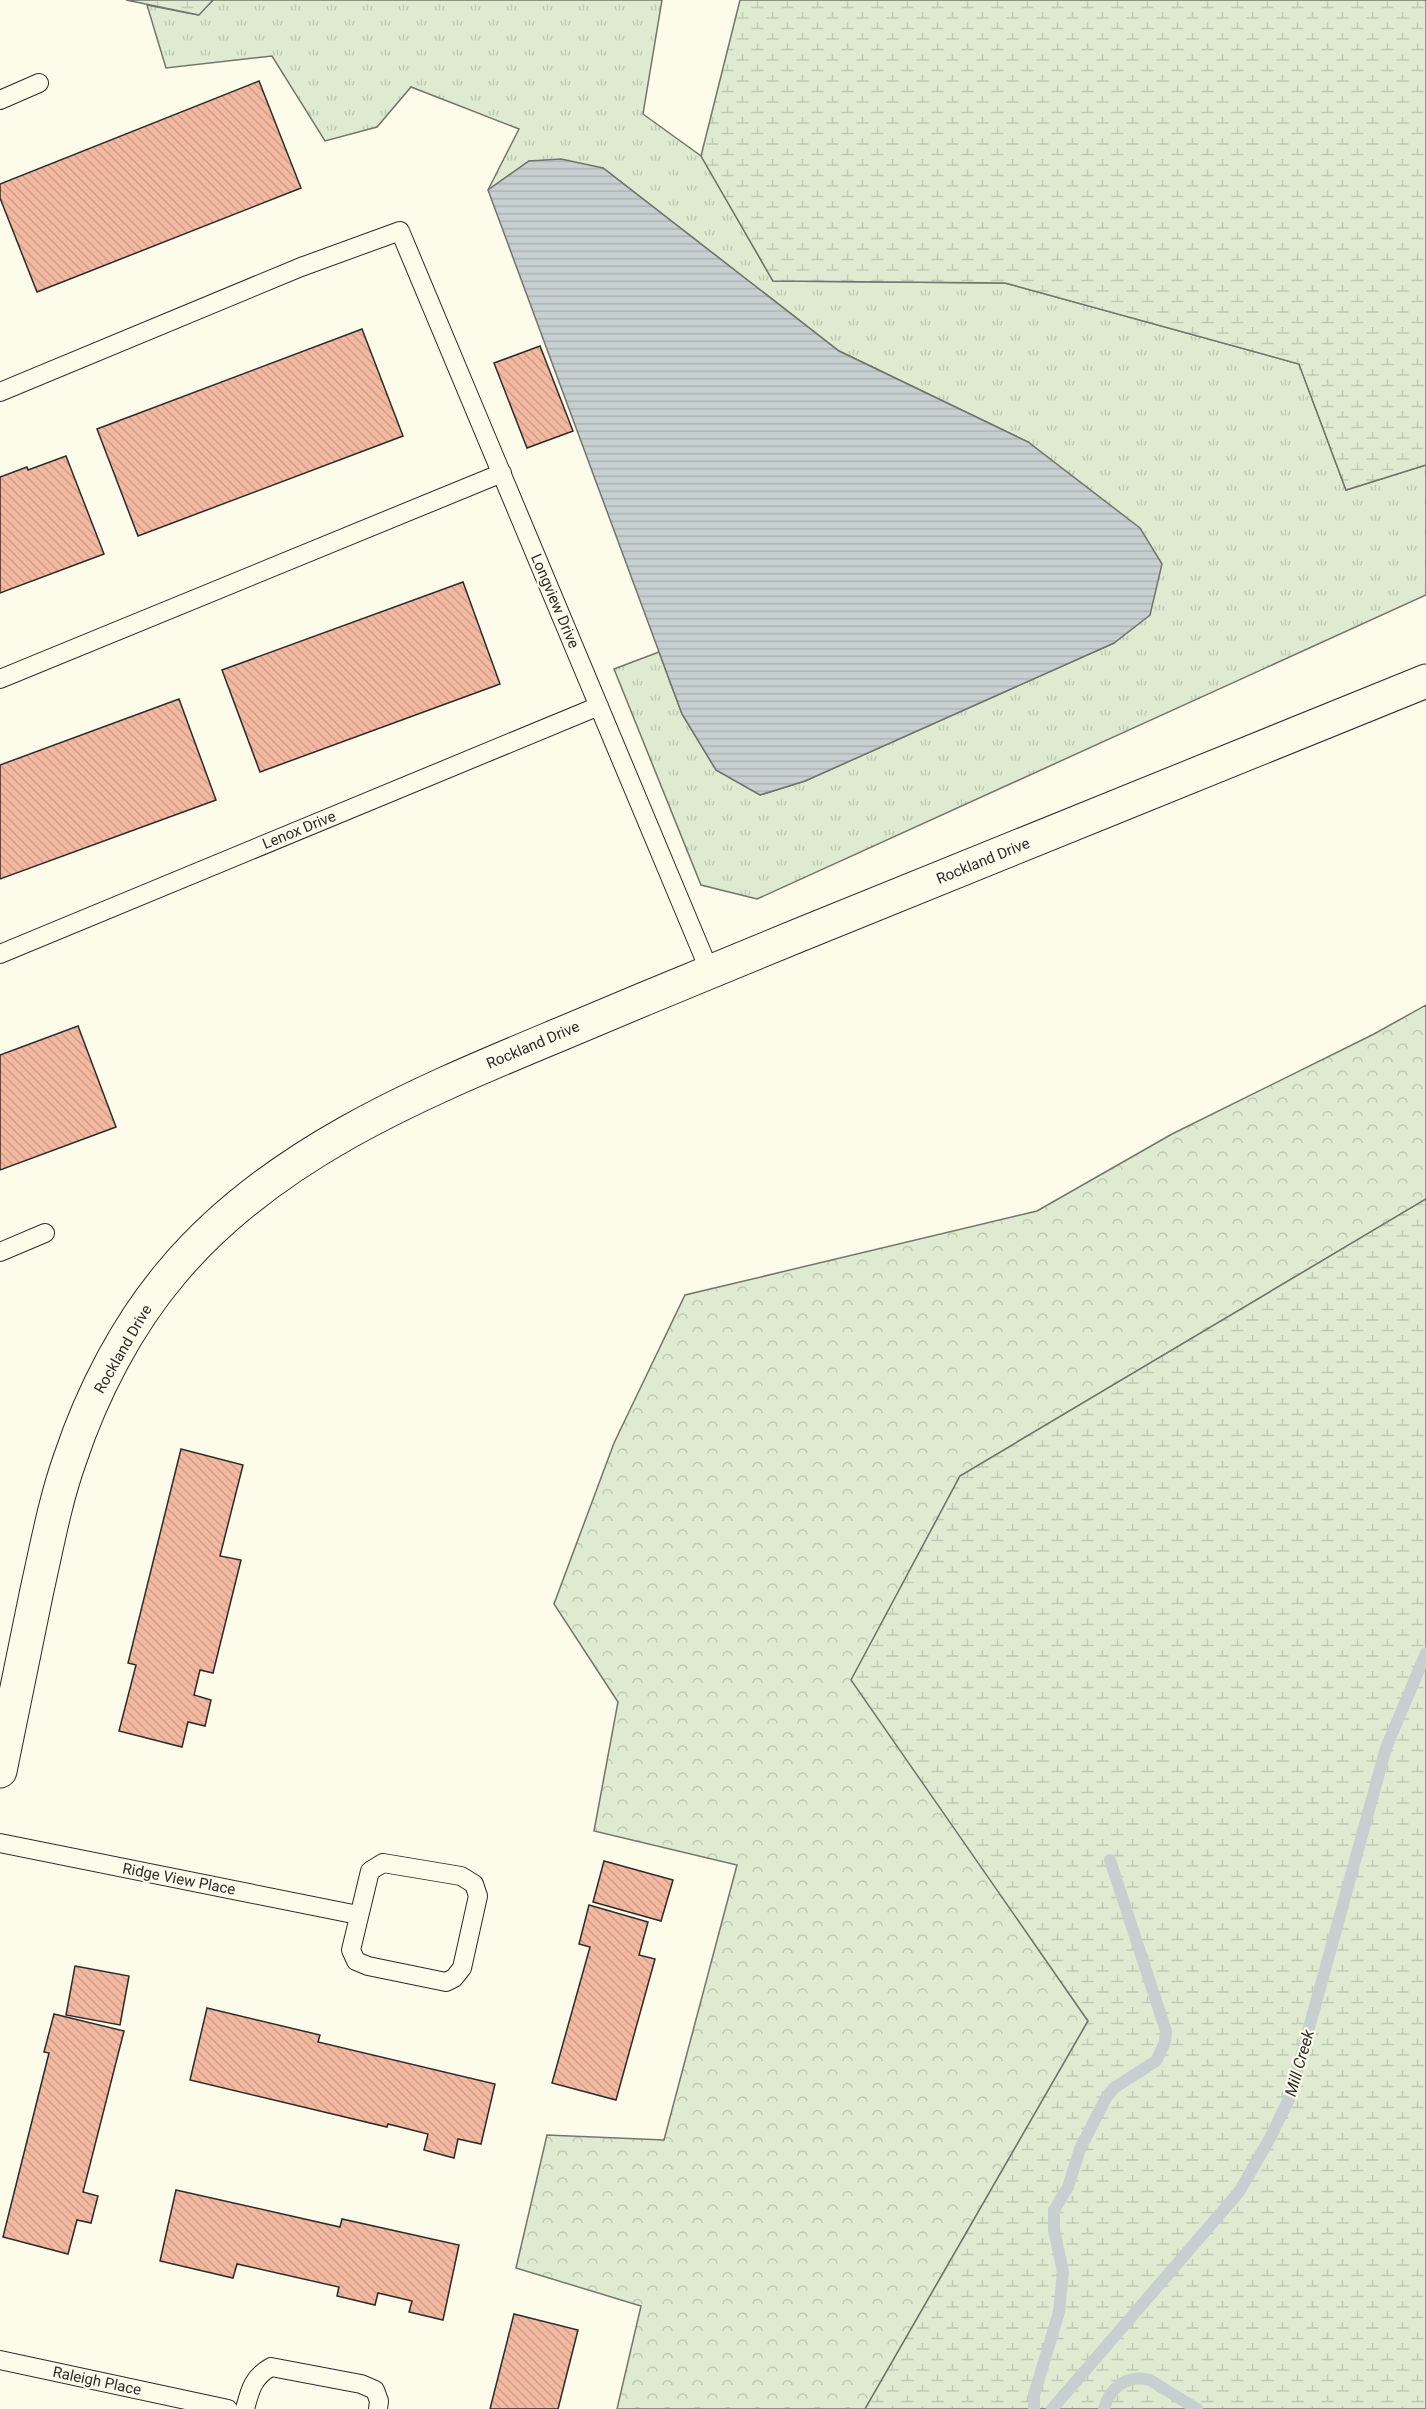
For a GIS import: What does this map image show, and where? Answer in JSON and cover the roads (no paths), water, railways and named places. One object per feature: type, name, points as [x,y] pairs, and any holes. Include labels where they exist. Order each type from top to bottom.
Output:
[{"type":"street","name":"Rockland Drive","points":[[0,1770],[47,1543],[69,1460],[95,1397],[130,1331],[171,1273],[222,1221],[276,1176],[398,1104],[465,1074],[1426,681]]},
{"type":"lane","points":[[0,99],[39,83]]},
{"type":"lane","name":"Longview Drive","points":[[0,392],[301,267],[400,231],[710,972]]},
{"type":"lane","points":[[0,679],[502,473]]},
{"type":"lane","name":"Lenox Drive","points":[[0,954],[599,706]]},
{"type":"lane","points":[[0,1252],[45,1233]]},
{"type":"lane","name":"Ridge View Place","points":[[0,1843],[358,1915]]},
{"type":"lane","points":[[383,1863],[461,1876],[474,1884],[478,1896],[462,1968],[454,1978],[446,1982],[368,1966],[356,1961],[351,1950],[358,1915],[370,1871],[383,1863]]},
{"type":"lane","name":"Raleigh Place","points":[[0,2360],[228,2409]]},
{"type":"lane","points":[[245,2409],[252,2384],[261,2372],[271,2367],[361,2384],[375,2390],[379,2401],[378,2409]]},
{"type":"waterway","name":"Mill Creek","points":[[1052,2409],[1239,2192],[1270,2138],[1290,2097],[1386,1748],[1426,1653]]},
{"type":"waterway","points":[[1034,2409],[1034,2395],[1059,2312],[1063,2272],[1054,2230],[1054,2210],[1068,2187],[1080,2149],[1106,2098],[1114,2088],[1156,2061],[1165,2042],[1166,2031],[1110,1860]]},
{"type":"waterway","points":[[1104,2409],[1106,2401],[1115,2389],[1120,2384],[1134,2379],[1150,2380],[1197,2409]]}]
